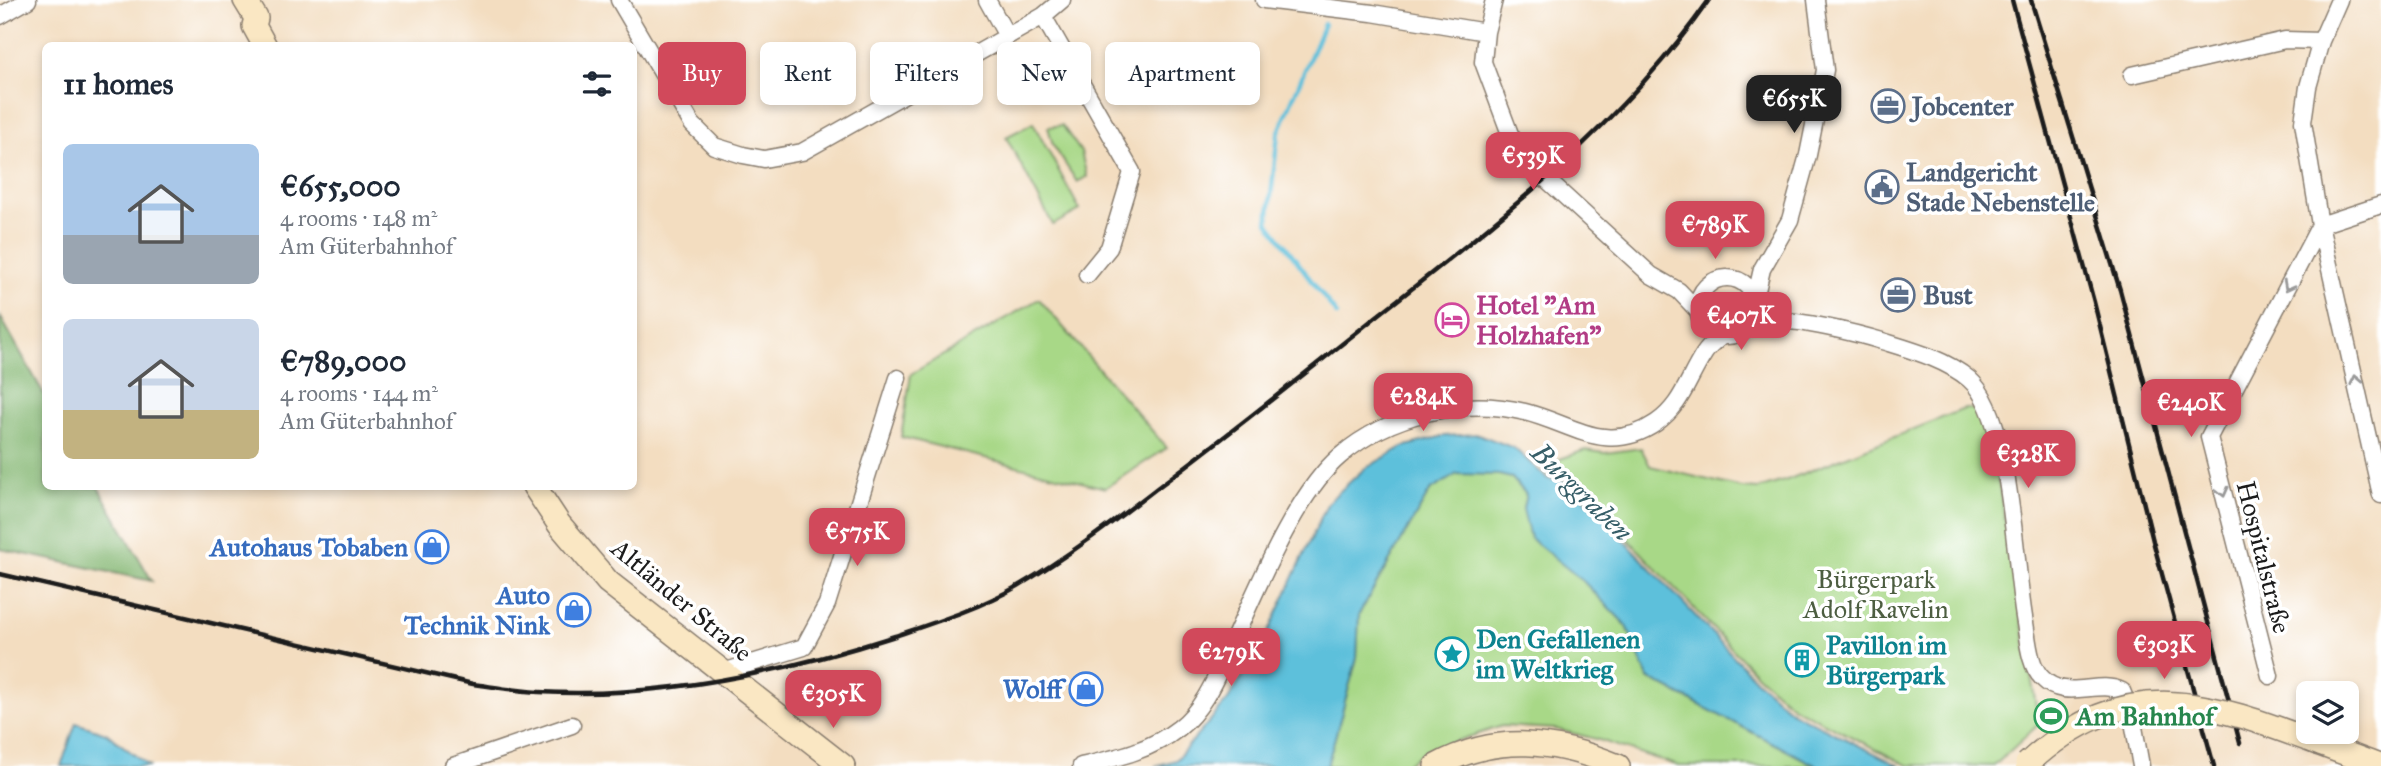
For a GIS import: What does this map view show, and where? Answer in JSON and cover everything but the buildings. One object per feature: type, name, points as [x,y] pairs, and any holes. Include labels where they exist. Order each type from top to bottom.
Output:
[{"type":"main road","points":[[233,0],[246,24],[260,36]]},
{"type":"main road","points":[[245,0],[256,18],[260,36]]},
{"type":"main road","name":"Altländer Straße","points":[[537,490],[559,524],[608,582],[843,766]]},
{"type":"main road","points":[[2026,766],[2060,736],[2077,726],[2120,709],[2180,702],[2217,708],[2258,720],[2379,766]]},
{"type":"main road","points":[[1436,766],[1483,748],[1529,743],[1570,748],[1618,766]]},
{"type":"street","points":[[0,16],[28,0]]},
{"type":"street","points":[[619,0],[692,124],[715,146],[764,159],[802,152],[1043,16],[1062,0]]},
{"type":"street","points":[[987,0],[1007,36]]},
{"type":"street","points":[[1264,0],[1372,13],[1486,32]]},
{"type":"street","points":[[1494,0],[1486,32],[1483,62],[1517,146],[1546,179],[1651,275],[1679,291],[1714,333],[1722,336],[1740,333],[1747,328],[1775,320],[1865,336],[1940,361],[1969,379],[1983,394],[1993,418],[2010,490],[2020,596],[2032,660],[2040,677],[2053,686],[2067,690],[2114,687],[2122,691],[2132,716],[2141,766]]},
{"type":"street","points":[[1747,328],[1754,317],[1762,269],[1790,220],[1808,155],[1825,70],[1816,0]]},
{"type":"street","points":[[2339,0],[2321,41],[2308,87],[2303,122],[2320,225],[2381,495]]},
{"type":"street","points":[[1043,16],[1132,172],[1109,248],[1087,275]]},
{"type":"street","points":[[2132,75],[2284,40],[2321,41]]},
{"type":"street","points":[[2320,225],[2381,205]]},
{"type":"street","name":"Hospitalstraße","points":[[2270,676],[2209,437],[2320,225]]},
{"type":"street","points":[[1679,291],[1707,286],[1720,279],[1732,279],[1762,269]]},
{"type":"street","points":[[1732,279],[1748,287],[1755,303],[1775,320]]},
{"type":"street","points":[[1704,352],[1699,300],[1707,286]]},
{"type":"street","points":[[1082,766],[1144,750],[1182,727],[1209,692],[1294,516],[1339,457],[1360,442],[1382,428],[1409,417],[1476,408],[1528,413],[1594,437],[1624,437],[1657,422],[1682,398],[1704,352],[1722,336]]},
{"type":"street","points":[[723,671],[804,647],[827,604],[898,377]]},
{"type":"street","points":[[453,766],[572,725]]},
{"type":"green space","points":[[1033,123],[1080,210],[1053,225],[1006,137]]},
{"type":"green space","points":[[1062,125],[1081,152],[1087,177],[1077,182],[1053,145],[1048,127]]},
{"type":"green space","points":[[1039,299],[1167,448],[1105,488],[901,437],[911,374]]},
{"type":"green space","points":[[0,316],[42,391],[42,490],[100,490],[152,581],[0,549]]},
{"type":"green space","name":"Bürgerpark Adolf Ravelin","points":[[1964,409],[1980,409],[1993,449],[2039,724],[1994,766],[1907,765],[1793,707],[1758,676],[1572,480],[1547,474],[1544,470],[1560,459],[1585,450],[1605,453],[1641,448],[1650,466],[1742,488],[1758,489],[1787,480]]},
{"type":"green space","points":[[1457,473],[1512,478],[1526,494],[1523,509],[1584,582],[1627,626],[1648,678],[1817,766],[1679,766],[1596,739],[1555,729],[1502,726],[1423,752],[1404,766],[1327,766],[1357,658],[1359,614],[1430,491]]},
{"type":"water","points":[[1478,434],[1514,448],[1548,479],[1570,483],[1756,680],[1792,712],[1900,766],[1817,766],[1648,678],[1627,626],[1584,582],[1530,538],[1523,509],[1526,494],[1512,478],[1457,474],[1430,491],[1359,614],[1357,658],[1327,766],[1155,766],[1176,760],[1228,700],[1269,631],[1328,502],[1364,469],[1403,447],[1443,436]]},
{"type":"water","points":[[76,723],[106,733],[149,766],[61,766]]},
{"type":"waterway","points":[[1324,24],[1278,134],[1268,222],[1337,315]]},
{"type":"railway","points":[[0,574],[473,684],[531,691],[584,693],[674,687],[764,672],[895,636],[973,608],[1036,575],[1106,527],[1262,407],[1459,251],[1550,174],[1635,92],[1709,0]]},
{"type":"railway","points":[[2012,0],[2094,302],[2153,541],[2214,766]]},
{"type":"railway","points":[[2031,0],[2120,290],[2240,743]]},
{"type":"place","name":"Jobcenter","points":[[1888,106]]},
{"type":"place","name":"Landgericht Stade Nebenstelle","points":[[1882,187]]},
{"type":"place","name":"Bust","points":[[1898,295]]},
{"type":"place","name":"Hotel \"Am Holzhafen\"","points":[[1452,320]]},
{"type":"place","name":"Autohaus Tobaben","points":[[432,547]]},
{"type":"place","name":"Auto Technik Nink","points":[[574,610]]},
{"type":"place","name":"Den Gefallenen im Weltkrieg","points":[[1452,654]]},
{"type":"place","name":"Pavillon im Bürgerpark","points":[[1802,660]]},
{"type":"place","name":"Wolff","points":[[1086,689]]},
{"type":"place","name":"Am Bahnhof","points":[[2051,716]]},
{"type":"water label","name":"Burggraben","points":[[1582,492]]}]
